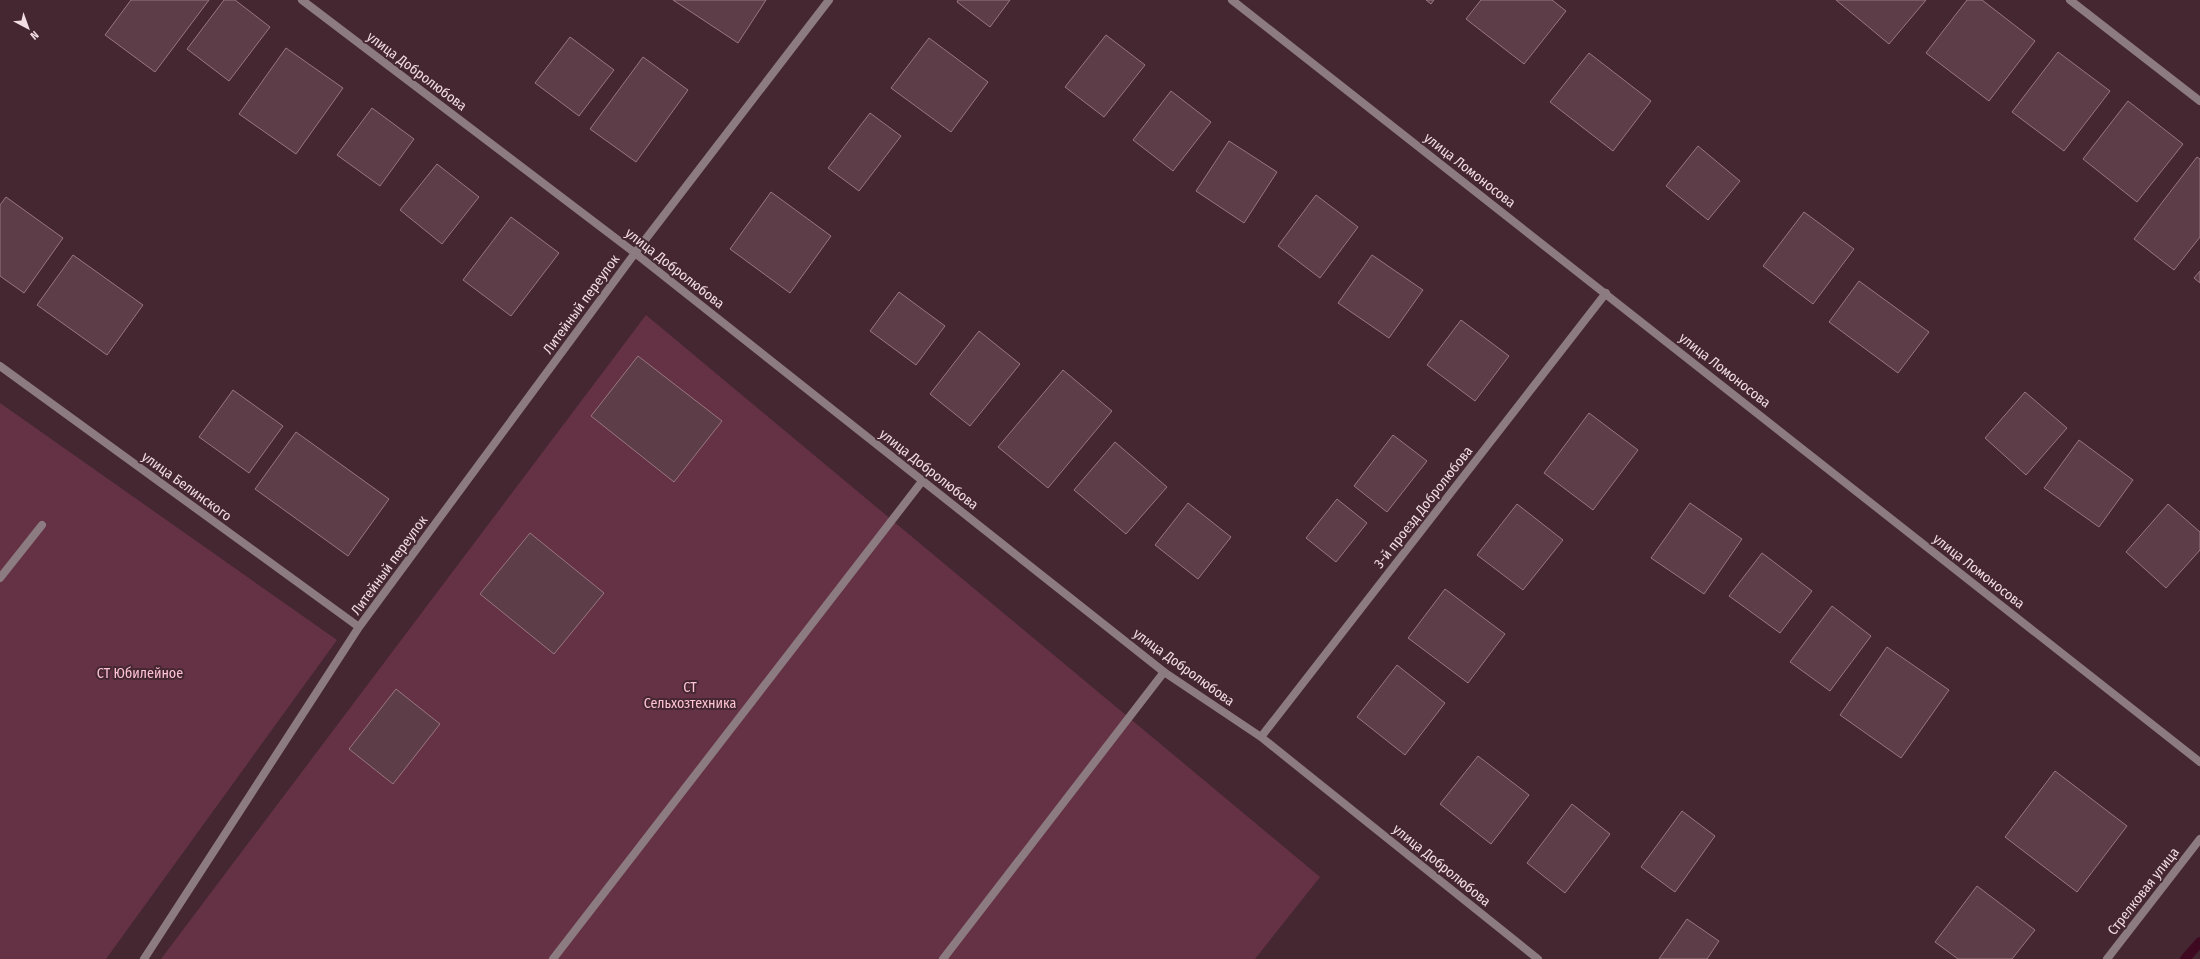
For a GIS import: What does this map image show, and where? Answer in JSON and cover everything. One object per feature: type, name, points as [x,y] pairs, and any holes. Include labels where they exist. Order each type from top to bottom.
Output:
[{"type":"street","name":"улица Добролюбова","points":[[302,0],[635,253],[1164,672],[1261,737],[1538,959]]},
{"type":"street","name":"Литейный переулок","points":[[144,959],[359,627],[635,253],[829,0]]},
{"type":"street","name":"улица Ломоносова","points":[[1232,0],[2200,762]]},
{"type":"street","points":[[2070,0],[2200,101]]},
{"type":"street","name":"3-й проезд Добролюбова","points":[[1261,737],[1606,293]]},
{"type":"street","name":"улица Белинского","points":[[0,366],[359,627]]},
{"type":"street","points":[[553,959],[922,480]]},
{"type":"street","points":[[0,578],[42,525]]},
{"type":"street","points":[[943,959],[1164,672]]},
{"type":"street","name":"Стрелковая улица","points":[[2107,959],[2200,839]]},
{"type":"green space","name":"СТ Сельхозтехника","points":[[646,315],[1320,877],[1255,959],[161,959]]},
{"type":"green space","name":"СТ Юбилейное","points":[[0,403],[337,640],[106,959],[0,959]]},
{"type":"building","points":[[131,0],[209,0],[155,72],[105,35]]},
{"type":"building","points":[[224,0],[235,0],[270,27],[229,81],[187,49]]},
{"type":"building","points":[[673,0],[766,0],[738,43]]},
{"type":"building","points":[[958,0],[1010,0],[990,27],[957,2]]},
{"type":"building","points":[[1426,0],[1434,0],[1431,4]]},
{"type":"building","points":[[1481,0],[1552,0],[1566,11],[1524,64],[1466,19]]},
{"type":"building","points":[[1836,0],[1926,0],[1889,44]]},
{"type":"building","points":[[1967,0],[1982,0],[2035,41],[1989,101],[1926,53]]},
{"type":"building","points":[[1106,35],[1145,65],[1104,117],[1065,87]]},
{"type":"building","points":[[570,37],[614,70],[579,116],[535,83]]},
{"type":"building","points":[[929,38],[988,82],[951,132],[891,88]]},
{"type":"building","points":[[286,48],[343,88],[296,154],[239,114]]},
{"type":"building","points":[[2058,52],[2110,91],[2064,151],[2012,112]]},
{"type":"building","points":[[1589,53],[1651,101],[1613,151],[1550,102]]},
{"type":"building","points":[[643,57],[688,90],[636,162],[590,129]]},
{"type":"building","points":[[1171,91],[1211,122],[1173,171],[1133,140]]},
{"type":"building","points":[[2128,101],[2183,144],[2137,202],[2083,159]]},
{"type":"building","points":[[372,108],[414,139],[380,186],[337,155]]},
{"type":"building","points":[[870,113],[901,136],[859,191],[828,168]]},
{"type":"building","points":[[1229,141],[1277,172],[1244,223],[1196,191]]},
{"type":"building","points":[[1698,146],[1740,181],[1708,220],[1666,186]]},
{"type":"building","points":[[2197,157],[2200,159],[2200,237],[2174,270],[2134,239]]},
{"type":"building","points":[[437,164],[479,197],[442,244],[400,210]]},
{"type":"building","points":[[771,192],[831,236],[790,293],[730,249]]},
{"type":"building","points":[[1316,195],[1358,227],[1320,278],[1278,246]]},
{"type":"building","points":[[6,197],[63,238],[24,293],[0,276],[0,205]]},
{"type":"building","points":[[1804,212],[1854,249],[1813,304],[1763,266]]},
{"type":"building","points":[[511,217],[559,253],[511,316],[463,280]]},
{"type":"building","points":[[73,255],[143,305],[107,355],[37,305]]},
{"type":"building","points":[[1372,255],[1423,290],[1389,338],[1338,303]]},
{"type":"building","points":[[2200,271],[2200,283],[2194,278]]},
{"type":"building","points":[[1859,281],[1929,332],[1898,373],[1829,322]]},
{"type":"building","points":[[899,292],[945,326],[916,365],[870,331]]},
{"type":"building","points":[[1461,320],[1509,356],[1475,401],[1427,365]]},
{"type":"building","points":[[979,331],[1020,364],[970,426],[930,394]]},
{"type":"building","points":[[638,356],[722,421],[674,482],[591,416]]},
{"type":"building","points":[[1063,370],[1112,411],[1048,488],[998,447]]},
{"type":"building","points":[[233,390],[283,426],[249,473],[199,437]]},
{"type":"building","points":[[2025,392],[2067,428],[2026,475],[1985,438]]},
{"type":"building","points":[[1589,413],[1638,450],[1593,510],[1544,473]]},
{"type":"building","points":[[296,432],[389,499],[348,556],[255,489]]},
{"type":"building","points":[[1393,435],[1427,461],[1387,512],[1354,486]]},
{"type":"building","points":[[2079,440],[2133,480],[2099,527],[2044,488]]},
{"type":"building","points":[[1115,442],[1167,487],[1126,534],[1074,490]]},
{"type":"building","points":[[1337,499],[1367,523],[1336,562],[1306,538]]},
{"type":"building","points":[[1188,503],[1231,537],[1198,579],[1155,545]]},
{"type":"building","points":[[1690,503],[1742,539],[1704,594],[1651,558]]},
{"type":"building","points":[[1517,504],[1563,540],[1523,590],[1477,555]]},
{"type":"building","points":[[2168,504],[2200,532],[2200,550],[2166,588],[2126,552]]},
{"type":"building","points":[[530,533],[604,593],[554,654],[480,594]]},
{"type":"building","points":[[1762,553],[1812,591],[1780,633],[1729,596]]},
{"type":"building","points":[[1445,589],[1505,634],[1468,683],[1408,638]]},
{"type":"building","points":[[1832,606],[1871,636],[1830,691],[1790,662]]},
{"type":"building","points":[[1887,647],[1949,690],[1901,758],[1840,715]]},
{"type":"building","points":[[1397,665],[1445,703],[1405,755],[1357,717]]},
{"type":"building","points":[[396,689],[440,724],[393,784],[349,749]]},
{"type":"building","points":[[1478,756],[1529,795],[1491,844],[1440,804]]},
{"type":"building","points":[[2055,771],[2127,826],[2077,892],[2005,837]]},
{"type":"building","points":[[1572,804],[1610,834],[1565,893],[1527,863]]},
{"type":"building","points":[[1682,811],[1715,836],[1675,892],[1641,867]]},
{"type":"building","points":[[1977,886],[2035,930],[2012,959],[1958,959],[1935,942]]},
{"type":"building","points":[[1687,919],[1719,941],[1707,959],[1659,959]]},
{"type":"waterway","points":[[2185,959],[2200,942]]}]
